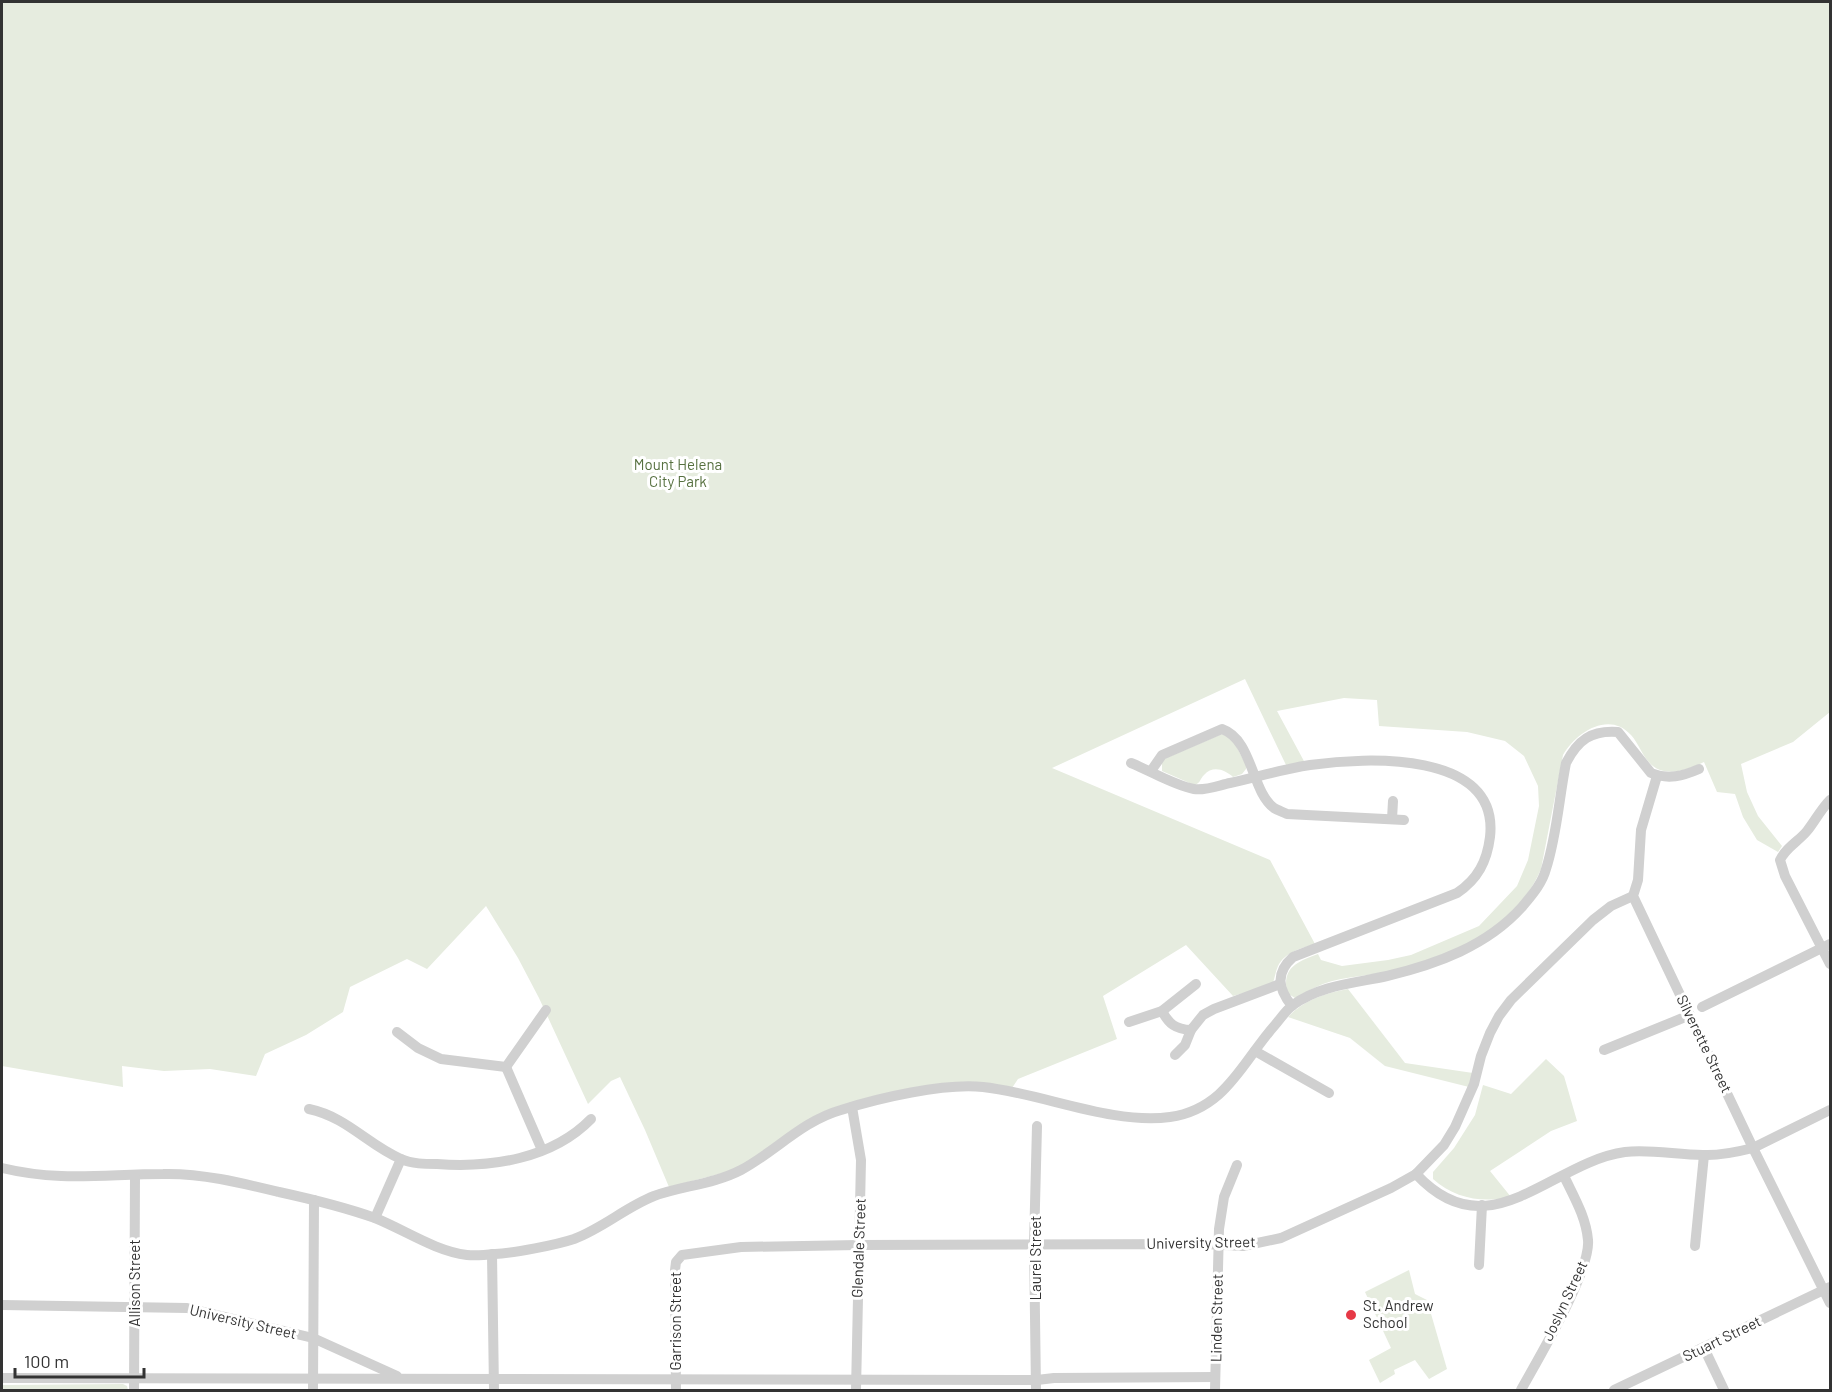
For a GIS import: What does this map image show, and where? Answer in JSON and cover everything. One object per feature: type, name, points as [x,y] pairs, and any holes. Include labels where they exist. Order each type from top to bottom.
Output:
[{"type":"street","points":[[1151,771],[1162,755],[1222,729],[1236,737],[1257,777],[1260,791],[1274,808],[1287,814],[1404,820]]},
{"type":"street","points":[[2,1168],[60,1177],[164,1174],[200,1176],[314,1200],[375,1218],[431,1244],[466,1255],[492,1254],[573,1239],[646,1199],[737,1172],[767,1154],[804,1126],[834,1112],[955,1086],[982,1087],[1127,1116],[1170,1117],[1194,1111],[1222,1093],[1292,1006],[1315,992],[1422,968],[1460,952],[1510,920],[1533,894],[1545,874],[1566,763],[1575,747],[1591,735],[1605,731],[1618,732],[1651,773],[1657,776],[1678,777],[1699,769]]},
{"type":"street","points":[[1131,763],[1196,789],[1312,765],[1343,762],[1408,762],[1453,772],[1471,786],[1482,800],[1490,819],[1491,829],[1487,856],[1472,882],[1443,899],[1293,957],[1283,969],[1280,984],[1282,994],[1292,1006]]},
{"type":"street","points":[[1633,896],[1638,880],[1641,830],[1657,776]]},
{"type":"street","points":[[1830,800],[1806,832],[1784,851],[1780,860],[1785,876],[1826,946],[1830,964]]},
{"type":"street","points":[[1392,819],[1393,801]]},
{"type":"street","name":"Silverette Street","points":[[1633,896],[1753,1148],[1827,1288],[1830,1303]]},
{"type":"street","name":"University Street","points":[[682,1255],[741,1247],[858,1245],[1243,1246],[1281,1238],[1391,1188],[1416,1174],[1444,1145],[1455,1127],[1474,1084],[1490,1033],[1511,1000],[1593,920],[1611,906],[1633,896]]},
{"type":"street","points":[[1702,1008],[1826,946]]},
{"type":"street","points":[[1130,1022],[1162,1011],[1196,984]]},
{"type":"street","points":[[1175,1055],[1185,1045],[1191,1030],[1203,1015],[1280,984]]},
{"type":"street","points":[[506,1067],[546,1010]]},
{"type":"street","points":[[1162,1011],[1166,1020],[1175,1028],[1191,1030]]},
{"type":"street","points":[[1604,1050],[1690,1015]]},
{"type":"street","points":[[397,1032],[418,1048],[441,1059],[506,1067]]},
{"type":"street","points":[[1255,1051],[1329,1092]]},
{"type":"street","points":[[506,1067],[542,1150]]},
{"type":"street","name":"Glendale Street","points":[[852,1107],[861,1160],[856,1385]]},
{"type":"street","points":[[309,1109],[320,1111],[339,1120],[401,1159],[414,1163],[464,1166],[493,1164],[542,1150],[566,1139],[591,1119]]},
{"type":"street","points":[[1416,1174],[1425,1184],[1446,1197],[1461,1202],[1482,1205],[1509,1202],[1598,1160],[1625,1152],[1704,1155],[1753,1148],[1830,1110]]},
{"type":"street","name":"Laurel Street","points":[[1036,1385],[1034,1244],[1037,1126]]},
{"type":"street","points":[[1695,1246],[1704,1155]]},
{"type":"street","points":[[375,1218],[401,1159]]},
{"type":"street","name":"Linden Street","points":[[1215,1390],[1219,1229],[1224,1197],[1237,1165]]},
{"type":"street","name":"Allison Street","points":[[134,1390],[135,1176]]},
{"type":"street","name":"Joslyn Street","points":[[1521,1390],[1585,1265],[1588,1241],[1584,1218],[1564,1176]]},
{"type":"street","points":[[313,1390],[314,1200]]},
{"type":"street","points":[[1479,1265],[1482,1205]]},
{"type":"street","points":[[492,1254],[494,1385]]},
{"type":"street","name":"Garrison Street","points":[[676,1385],[675,1270],[676,1262],[682,1255]]},
{"type":"street","name":"Stuart Street","points":[[1614,1390],[1827,1288]]},
{"type":"street","name":"University Street","points":[[2,1305],[135,1309],[187,1308],[313,1338],[404,1379]]},
{"type":"street","points":[[1704,1348],[1724,1390]]},
{"type":"street","points":[[2,1378],[404,1379],[494,1385],[1036,1385],[1054,1378],[1215,1377]]},
{"type":"green space","name":"Mount Helena City Park","points":[[2,2],[1830,2],[1830,712],[1793,742],[1741,764],[1747,792],[1758,816],[1782,846],[1778,852],[1757,840],[1743,817],[1735,794],[1717,792],[1704,762],[1677,771],[1660,770],[1650,764],[1631,735],[1622,728],[1613,724],[1593,727],[1576,739],[1563,755],[1541,869],[1530,890],[1498,924],[1458,949],[1436,958],[1391,971],[1331,981],[1295,998],[1287,993],[1286,984],[1289,971],[1310,957],[1318,954],[1321,960],[1342,966],[1388,960],[1411,955],[1479,926],[1517,886],[1528,860],[1539,806],[1538,786],[1524,756],[1505,741],[1467,732],[1379,726],[1377,700],[1344,698],[1277,711],[1305,763],[1286,765],[1245,679],[1052,768],[1270,860],[1315,944],[1294,951],[1285,957],[1278,966],[1272,985],[1233,996],[1186,945],[1103,996],[1117,1039],[1018,1079],[1012,1088],[983,1083],[843,1105],[738,1169],[669,1187],[620,1077],[611,1081],[588,1104],[539,998],[486,906],[427,969],[407,959],[350,987],[343,1012],[306,1035],[265,1054],[256,1076],[210,1069],[164,1071],[122,1066],[123,1087],[2,1066]]},
{"type":"green space","points":[[1222,734],[1232,738],[1246,765],[1242,774],[1233,777],[1215,769],[1204,775],[1194,785],[1162,771],[1164,759]]},
{"type":"green space","points":[[1348,989],[1405,1063],[1473,1073],[1469,1087],[1385,1066],[1350,1038],[1288,1017],[1315,998]]},
{"type":"green space","points":[[1546,1059],[1564,1076],[1577,1121],[1551,1131],[1490,1171],[1511,1197],[1490,1200],[1470,1198],[1451,1191],[1433,1179],[1433,1172],[1454,1148],[1475,1115],[1483,1085],[1511,1094]]},
{"type":"green space","points":[[1409,1270],[1415,1294],[1427,1300],[1447,1369],[1429,1379],[1415,1360],[1394,1370],[1395,1374],[1380,1383],[1369,1360],[1391,1348],[1365,1292]]},
{"type":"green space","points":[[123,1384],[128,1390],[2,1390],[2,1385]]},
{"type":"place","name":"St. Andrew School","points":[[1351,1315]]}]
